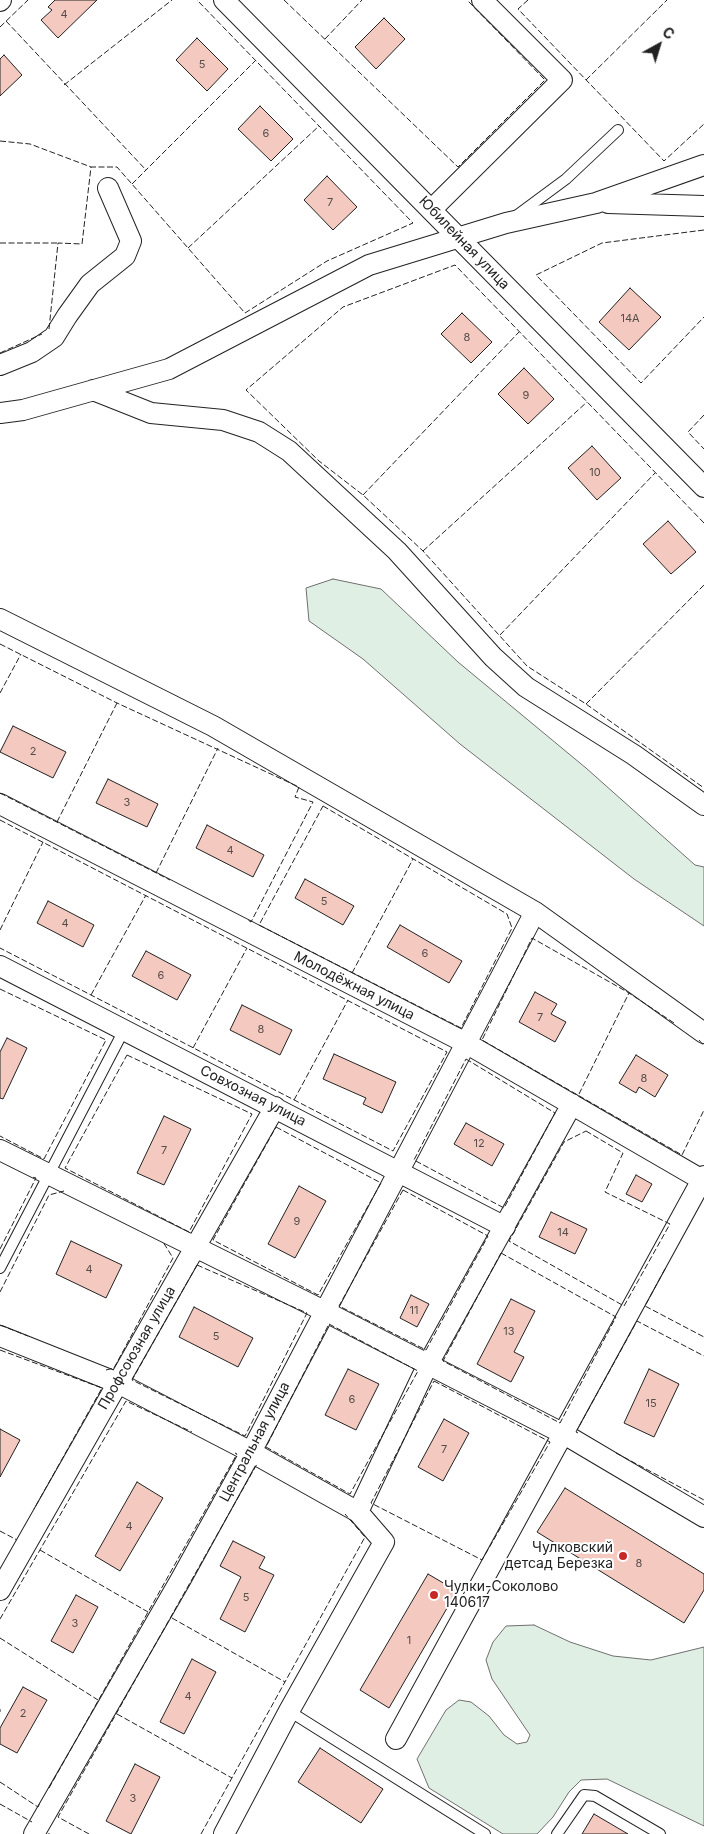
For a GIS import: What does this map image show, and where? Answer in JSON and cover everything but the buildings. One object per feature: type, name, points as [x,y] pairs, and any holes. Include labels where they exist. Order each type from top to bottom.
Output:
[{"type":"street","name":"Юбилейная улица","points":[[224,0],[704,488]]},
{"type":"street","points":[[431,210],[562,80],[482,0]]},
{"type":"street","points":[[0,413],[23,410],[169,369],[369,265],[506,223],[596,203],[704,165]]},
{"type":"street","points":[[0,365],[32,352],[54,337],[90,284],[125,256],[131,241],[108,188]]},
{"type":"street","points":[[596,203],[704,206]]},
{"type":"street","points":[[93,390],[151,413],[223,420],[259,432],[289,451],[397,551],[493,657],[526,687],[634,755],[704,805]]},
{"type":"street","points":[[0,619],[213,726],[534,912],[704,1033]]},
{"type":"street","name":"Молодёжная улица","points":[[0,804],[464,1042],[703,1179]]},
{"type":"street","name":"Центральная улица","points":[[34,1834],[181,1579],[251,1452],[464,1042],[534,912]]},
{"type":"street","name":"Совхозная улица","points":[[0,966],[505,1227]]},
{"type":"street","points":[[358,1512],[428,1364],[572,1104]]},
{"type":"street","name":"Профсоюзная улица","points":[[0,1590],[275,1107]]},
{"type":"street","points":[[0,1150],[324,1311],[564,1434],[704,1517]]},
{"type":"street","points":[[396,1739],[703,1179]]},
{"type":"street","points":[[0,1336],[118,1383],[251,1452],[358,1512],[384,1542],[289,1711],[224,1834]]},
{"type":"lane","points":[[506,223],[566,179],[618,130]]},
{"type":"lane","points":[[0,1268],[124,1030]]},
{"type":"lane","points":[[289,1711],[485,1834]]},
{"type":"lane","points":[[557,1834],[584,1795],[595,1796],[660,1834]]},
{"type":"green space","points":[[333,579],[381,589],[458,662],[586,768],[695,865],[704,867],[704,926],[634,879],[460,744],[363,659],[309,621],[306,588]]},
{"type":"green space","points":[[534,1625],[570,1642],[613,1656],[651,1660],[704,1647],[704,1826],[607,1779],[581,1780],[569,1792],[553,1817],[537,1834],[503,1834],[429,1788],[417,1759],[446,1710],[459,1700],[471,1702],[489,1716],[504,1735],[517,1744],[527,1742],[530,1735],[492,1679],[486,1660],[493,1642],[506,1626]]},
{"type":"fence","points":[[0,27],[28,0]]},
{"type":"fence","points":[[64,85],[172,0]]},
{"type":"fence","points":[[49,329],[58,243],[82,244],[91,167],[117,167],[245,313],[327,261],[413,223],[197,0]]},
{"type":"fence","points":[[284,0],[458,167],[545,80],[467,0]]},
{"type":"fence","points":[[325,39],[362,0]]},
{"type":"fence","points":[[528,0],[518,9],[664,161],[704,124]]},
{"type":"fence","points":[[586,80],[667,0]]},
{"type":"fence","points":[[6,21],[146,170]]},
{"type":"fence","points":[[132,184],[256,60]]},
{"type":"fence","points":[[188,248],[319,126]]},
{"type":"fence","points":[[0,141],[30,144],[91,167]]},
{"type":"fence","points":[[704,230],[602,243],[536,275],[641,383],[704,317]]},
{"type":"fence","points":[[0,243],[58,243]]},
{"type":"fence","points":[[704,523],[455,265],[343,307],[246,390],[319,461],[363,495],[423,551],[527,666],[586,704],[704,788]]},
{"type":"fence","points":[[363,495],[519,332]]},
{"type":"fence","points":[[0,353],[42,334]]},
{"type":"fence","points":[[423,551],[587,402]]},
{"type":"fence","points":[[704,415],[688,432],[704,449]]},
{"type":"fence","points":[[500,635],[655,473]]},
{"type":"fence","points":[[586,704],[704,585]]},
{"type":"fence","points":[[0,644],[117,703],[299,787],[295,797],[313,802],[251,922],[248,920]]},
{"type":"fence","points":[[0,693],[21,654]]},
{"type":"fence","points":[[57,822],[117,703]]},
{"type":"fence","points":[[156,873],[218,748]]},
{"type":"fence","points":[[0,793],[170,880]]},
{"type":"fence","points":[[323,806],[507,914],[512,928],[461,1028],[259,925],[323,806]]},
{"type":"fence","points":[[0,820],[447,1052],[393,1151],[0,948]]},
{"type":"fence","points":[[0,930],[43,842]]},
{"type":"fence","points":[[352,973],[413,859]]},
{"type":"fence","points":[[91,995],[146,895]]},
{"type":"fence","points":[[674,1023],[629,993],[532,938],[482,1040],[682,1155],[704,1110]]},
{"type":"fence","points":[[193,1048],[247,948]]},
{"type":"fence","points":[[0,989],[106,1040],[44,1159],[0,1136]]},
{"type":"fence","points":[[579,1094],[629,993]]},
{"type":"fence","points":[[294,1100],[348,1000]]},
{"type":"fence","points":[[699,1040],[704,1046]]},
{"type":"fence","points":[[127,1055],[252,1114],[189,1232],[65,1168],[127,1055]]},
{"type":"fence","points":[[466,1059],[555,1113],[504,1208],[414,1160],[466,1059]]},
{"type":"fence","points":[[276,1127],[381,1183],[318,1295],[213,1240],[276,1127]]},
{"type":"fence","points":[[586,1131],[623,1153],[605,1192],[670,1224],[624,1306],[509,1241],[564,1142],[586,1131]]},
{"type":"fence","points":[[0,1249],[36,1178],[32,1177]]},
{"type":"fence","points":[[403,1190],[488,1236],[426,1350],[339,1306],[403,1190]]},
{"type":"fence","points":[[0,1292],[49,1195],[64,1191]]},
{"type":"fence","points":[[106,1370],[114,1368],[173,1258],[163,1242]]},
{"type":"fence","points":[[501,1253],[616,1317],[560,1423],[443,1361],[501,1253]]},
{"type":"fence","points":[[197,1265],[307,1313],[245,1436],[132,1380],[197,1265]]},
{"type":"fence","points":[[665,1269],[645,1306],[704,1337]]},
{"type":"fence","points":[[578,1433],[576,1432],[637,1321],[704,1356]]},
{"type":"fence","points":[[329,1324],[418,1371],[350,1494],[266,1447],[329,1324]]},
{"type":"fence","points":[[0,1325],[28,1336]]},
{"type":"fence","points":[[0,1350],[102,1388],[34,1509]]},
{"type":"fence","points":[[434,1381],[550,1442],[482,1560],[371,1503],[434,1381]]},
{"type":"fence","points":[[0,1619],[126,1401],[192,1432]]},
{"type":"fence","points":[[49,1788],[237,1454],[235,1453]]},
{"type":"fence","points":[[616,1453],[704,1500]]},
{"type":"fence","points":[[89,1834],[58,1817],[258,1465]]},
{"type":"fence","points":[[201,1834],[365,1537],[345,1514]]},
{"type":"fence","points":[[0,1531],[17,1540]]},
{"type":"fence","points":[[40,1550],[148,1612]]},
{"type":"fence","points":[[172,1618],[285,1682]]},
{"type":"fence","points":[[0,1638],[98,1700]]},
{"type":"fence","points":[[117,1714],[232,1778]]},
{"type":"fence","points":[[0,1782],[38,1807],[40,1803]]},
{"type":"fence","points":[[0,1804],[32,1822]]},
{"type":"place","name":"Чулковский детсад Березка","points":[[623,1556]]},
{"type":"place","name":"Чулки-Соколово 140617","points":[[434,1595]]}]
